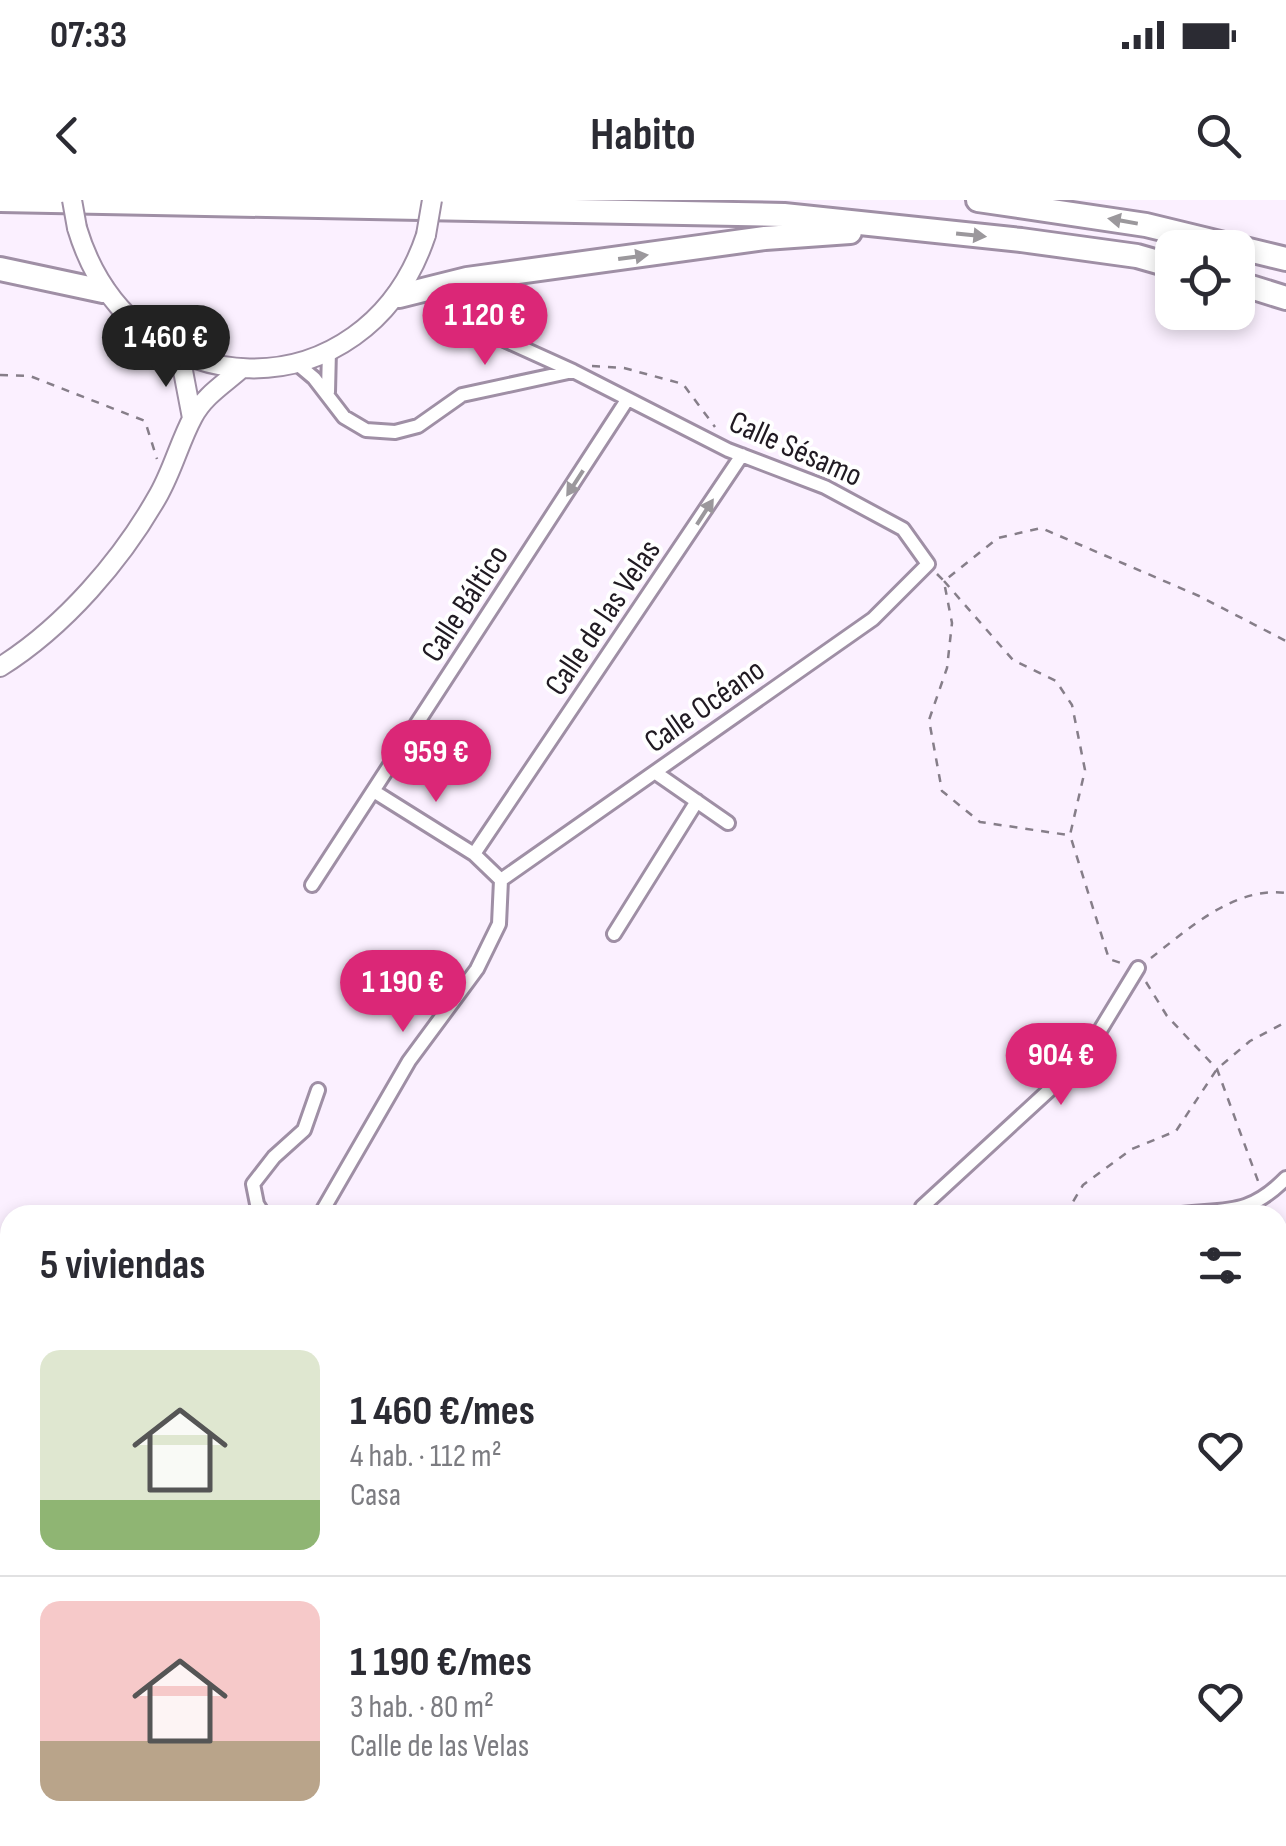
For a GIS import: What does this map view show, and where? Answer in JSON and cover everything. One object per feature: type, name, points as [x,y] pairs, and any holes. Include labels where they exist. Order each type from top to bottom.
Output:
[{"type":"highway","points":[[0,200],[784,214],[1155,261]]},
{"type":"highway","points":[[978,200],[1022,202],[1146,225],[1286,259]]},
{"type":"highway","points":[[399,296],[467,279],[766,238],[909,228]]},
{"type":"highway","points":[[0,268],[103,292]]},
{"type":"highway","points":[[1255,288],[1286,298]]},
{"type":"main road","points":[[72,200],[87,263],[103,292],[157,343],[180,354],[241,369],[294,362],[328,350],[378,318],[399,296],[426,236],[432,200]]},
{"type":"main road","points":[[180,354],[192,418]]},
{"type":"main road","points":[[0,668],[57,623],[112,564],[164,484],[192,418],[209,394],[241,369]]},
{"type":"street","name":"Calle Sésamo","points":[[489,333],[728,450],[825,488],[904,529],[928,564]]},
{"type":"street","points":[[328,350],[328,394]]},
{"type":"street","points":[[294,362],[328,394],[344,418],[366,430],[395,432],[418,426],[462,395],[573,372]]},
{"type":"street","name":"Calle Báltico","points":[[312,885],[627,400]]},
{"type":"street","name":"Calle de las Velas","points":[[474,854],[742,456]]},
{"type":"street","name":"Calle Océano","points":[[501,880],[873,619],[928,564]]},
{"type":"street","points":[[656,772],[728,822]]},
{"type":"street","points":[[326,1205],[409,1062],[477,969],[499,924],[501,880],[474,854],[375,792]]},
{"type":"street","points":[[614,934],[697,800]]},
{"type":"street","points":[[924,1205],[1082,1060],[1138,968]]},
{"type":"street","points":[[257,1205],[253,1184],[274,1157],[304,1130],[318,1090]]},
{"type":"street","points":[[1253,1205],[1264,1200],[1286,1178]]},
{"type":"path","points":[[573,372],[596,364],[683,384],[710,416],[728,450]]},
{"type":"path","points":[[0,374],[30,376],[145,422],[164,484]]},
{"type":"path","points":[[944,581],[998,538],[1041,528],[1199,596],[1286,641]]},
{"type":"path","points":[[928,564],[1013,660],[1056,680],[1072,705],[1085,770],[1070,836],[1109,959],[1138,968],[1168,1016],[1218,1068],[1264,1200]]},
{"type":"path","points":[[944,581],[952,623],[948,668],[929,720],[942,791],[980,822],[1070,836]]},
{"type":"path","points":[[1138,968],[1214,910],[1274,892],[1286,893]]},
{"type":"path","points":[[1071,1205],[1083,1186],[1132,1150],[1176,1131],[1218,1068],[1250,1042],[1286,1022]]}]
